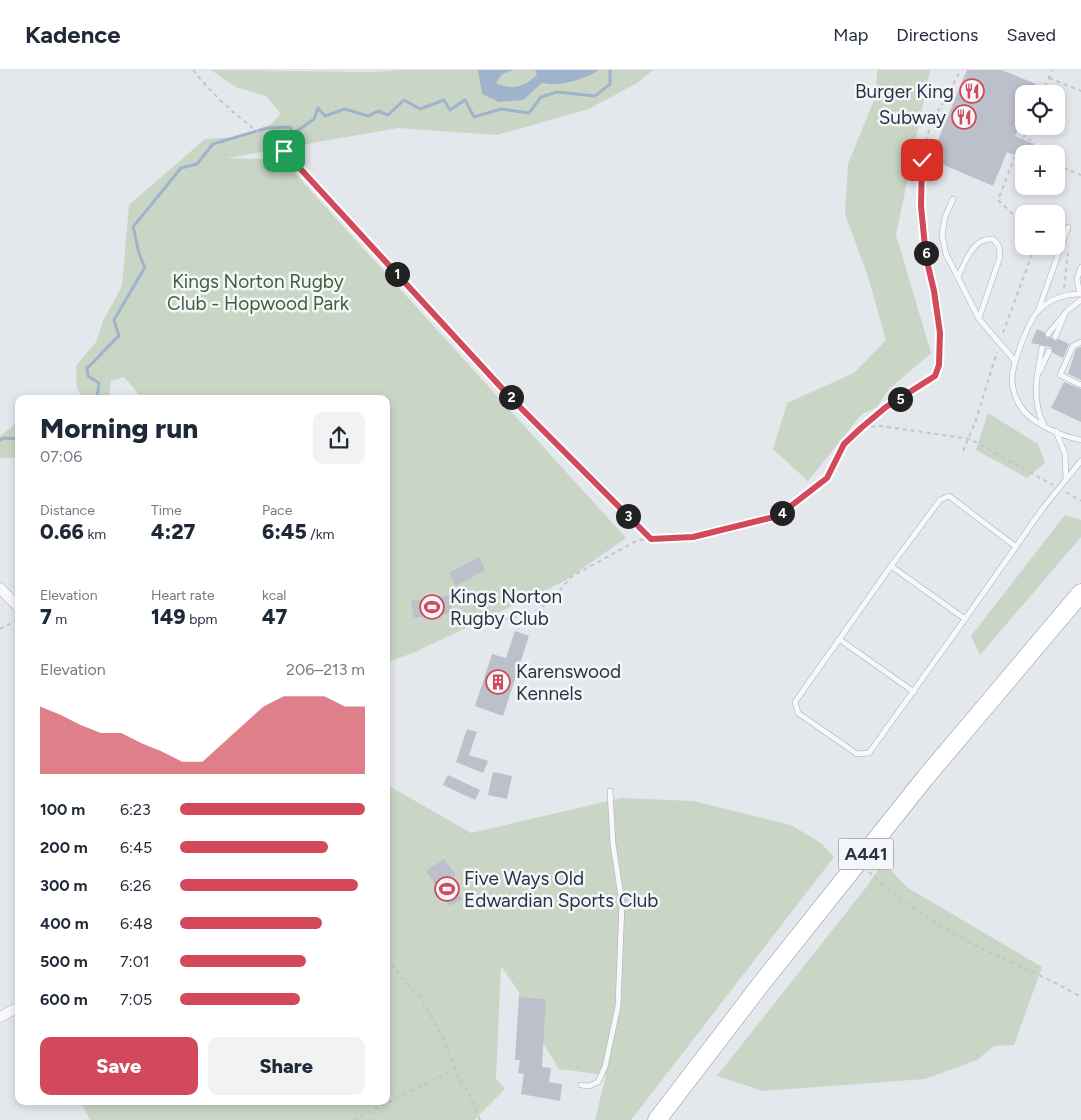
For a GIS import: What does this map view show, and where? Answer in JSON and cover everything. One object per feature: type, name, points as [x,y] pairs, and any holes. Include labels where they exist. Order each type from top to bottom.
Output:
[{"type":"highway","name":"A441","points":[[657,1120],[761,984],[925,778],[1081,593]]},
{"type":"street","points":[[0,588],[15,604]]},
{"type":"street","points":[[0,1017],[15,1009]]},
{"type":"lane","points":[[953,199],[945,217],[942,235],[946,254],[979,319],[1015,361]]},
{"type":"lane","points":[[1068,228],[1038,311],[1015,361],[1012,380],[1020,406],[1026,414],[1056,431],[1081,440]]},
{"type":"lane","points":[[958,277],[974,246],[979,241],[993,239],[999,246],[1000,257],[979,319]]},
{"type":"lane","points":[[1081,267],[1077,279],[1081,296]]},
{"type":"lane","points":[[1038,311],[1065,295],[1081,296]]},
{"type":"lane","points":[[1048,334],[1081,296]]},
{"type":"lane","points":[[1055,338],[1067,311]]},
{"type":"lane","points":[[1081,342],[1073,346],[1060,375],[1081,385]]},
{"type":"lane","points":[[1042,348],[1036,381],[1038,413],[1045,425]]},
{"type":"lane","points":[[1036,381],[1049,351]]},
{"type":"lane","points":[[1056,431],[1065,454],[1066,479]]},
{"type":"lane","points":[[1016,547],[949,496],[940,500],[795,702],[798,713],[858,754],[869,754],[1016,547],[1081,461]]},
{"type":"lane","points":[[891,566],[965,620]]},
{"type":"lane","points":[[839,639],[914,692]]},
{"type":"lane","points":[[582,1085],[594,1084],[602,1074],[618,1006],[622,903],[613,844],[610,790]]},
{"type":"path","points":[[193,70],[209,90],[246,124],[284,151],[510,397],[651,539]]},
{"type":"path","points":[[449,623],[506,619],[533,612],[552,600],[571,576],[638,540],[693,537],[778,516],[827,478],[844,444],[861,428],[886,407],[930,381],[935,376],[939,365],[940,333],[934,291],[926,257],[921,206],[922,160],[930,126],[961,70]]},
{"type":"path","points":[[1046,85],[1052,70]]},
{"type":"path","points":[[1049,78],[1081,91]]},
{"type":"path","points":[[957,127],[971,133]]},
{"type":"path","points":[[1025,135],[1024,137],[1034,142],[1032,145]]},
{"type":"path","points":[[1015,158],[998,200],[1015,216]]},
{"type":"path","points":[[1065,169],[1081,175]]},
{"type":"path","points":[[861,428],[880,426],[970,439],[1081,501]]},
{"type":"path","points":[[963,451],[970,439]]},
{"type":"path","points":[[0,629],[15,621]]},
{"type":"path","points":[[860,862],[891,892],[955,934],[1081,997]]},
{"type":"path","points":[[390,964],[421,999],[443,1038],[463,1088],[468,1092],[480,1120]]},
{"type":"path","points":[[390,1102],[455,1069]]},
{"type":"path","points":[[353,1120],[383,1105]]},
{"type":"green space","name":"Kings Norton Rugby Club - Hopwood Park","points":[[211,70],[373,72],[401,70],[653,70],[637,83],[589,109],[497,135],[398,128],[227,158],[283,160],[626,538],[563,582],[415,652],[390,661],[390,395],[140,395],[124,377],[111,381],[109,395],[81,395],[77,388],[76,366],[96,342],[103,321],[122,286],[129,205],[205,139],[237,137],[267,128],[281,114],[266,96],[236,87]]},
{"type":"green space","points":[[877,70],[930,70],[896,235],[931,353],[889,389],[877,407],[861,415],[808,481],[773,449],[787,403],[854,373],[886,340],[868,277],[845,214],[848,164],[876,95]]},
{"type":"green space","points":[[988,413],[1038,444],[1045,463],[1027,478],[976,450]]},
{"type":"green space","points":[[15,424],[15,458],[0,458],[0,436]]},
{"type":"green space","points":[[1065,515],[1081,520],[1081,537],[980,655],[971,636]]},
{"type":"green space","points":[[390,786],[471,833],[621,798],[693,801],[791,825],[821,843],[834,857],[631,1120],[595,1120],[606,1075],[559,1069],[543,1043],[546,999],[519,997],[519,992],[501,966],[496,1079],[505,1089],[474,1120],[90,1120],[82,1105],[390,1105]]},
{"type":"green space","points":[[883,862],[908,888],[1042,967],[1014,1045],[994,1046],[977,1060],[925,1079],[763,1091],[717,1076],[868,885]]},
{"type":"water","points":[[478,70],[514,70],[502,74],[496,83],[508,87],[522,85],[537,75],[535,70],[599,70],[571,82],[542,83],[523,100],[499,102],[482,94]]},
{"type":"building","points":[[967,70],[1002,70],[1036,84],[1015,85],[1015,136],[1032,143],[1031,145],[1015,145],[1015,155],[1007,152],[993,186],[930,159]]},
{"type":"building","points":[[1037,329],[1044,332],[1047,338],[1051,337],[1055,341],[1059,339],[1069,344],[1063,358],[1053,353],[1051,347],[1031,343]]},
{"type":"building","points":[[1081,347],[1081,380],[1068,374],[1076,349]]},
{"type":"building","points":[[1064,382],[1081,389],[1081,422],[1051,408]]},
{"type":"building","points":[[479,557],[485,570],[456,586],[449,573]]},
{"type":"building","name":"Kings Norton Rugby Club","points":[[451,595],[453,613],[414,618],[411,601]]},
{"type":"building","name":"Karenswood Kennels","points":[[515,631],[529,636],[503,716],[475,706],[492,654],[506,658]]},
{"type":"building","points":[[467,729],[477,732],[469,755],[488,761],[483,773],[456,762]]},
{"type":"building","points":[[493,772],[512,776],[507,799],[488,795]]},
{"type":"building","points":[[448,775],[480,790],[475,800],[443,785]]},
{"type":"building","name":"Five Ways Old Edwardian Sports Club","points":[[444,859],[456,875],[449,880],[462,899],[450,906],[426,871]]},
{"type":"building","points":[[519,997],[546,999],[542,1067],[551,1068],[549,1082],[562,1084],[560,1101],[521,1094],[524,1074],[518,1073],[520,1060],[515,1060]]},
{"type":"waterway","points":[[98,395],[99,383],[88,376],[87,368],[119,336],[114,320],[145,267],[133,227],[181,168],[197,164],[213,144],[267,128],[290,127],[293,134],[314,119],[318,108],[325,116],[345,109],[368,116],[378,111],[388,115],[404,100],[420,109],[444,100],[450,110],[465,100],[474,117],[501,109],[529,113],[541,97],[557,92],[595,96],[610,84],[610,70]]},
{"type":"waterway","points":[[0,440],[4,438],[15,439]]},
{"type":"place","name":"Burger King","points":[[972,91]]},
{"type":"place","name":"Subway","points":[[964,117]]},
{"type":"place","name":"Kings Norton Rugby Club","points":[[432,607]]},
{"type":"place","name":"Karenswood Kennels","points":[[498,682]]},
{"type":"place","name":"Five Ways Old Edwardian Sports Club","points":[[447,889]]},
{"type":"route","points":[[284,151],[510,397],[651,539],[693,537],[778,516],[827,478],[844,444],[861,428],[886,407],[930,381],[935,376],[939,365],[940,333],[934,291],[926,257],[921,206],[922,160]]}]
